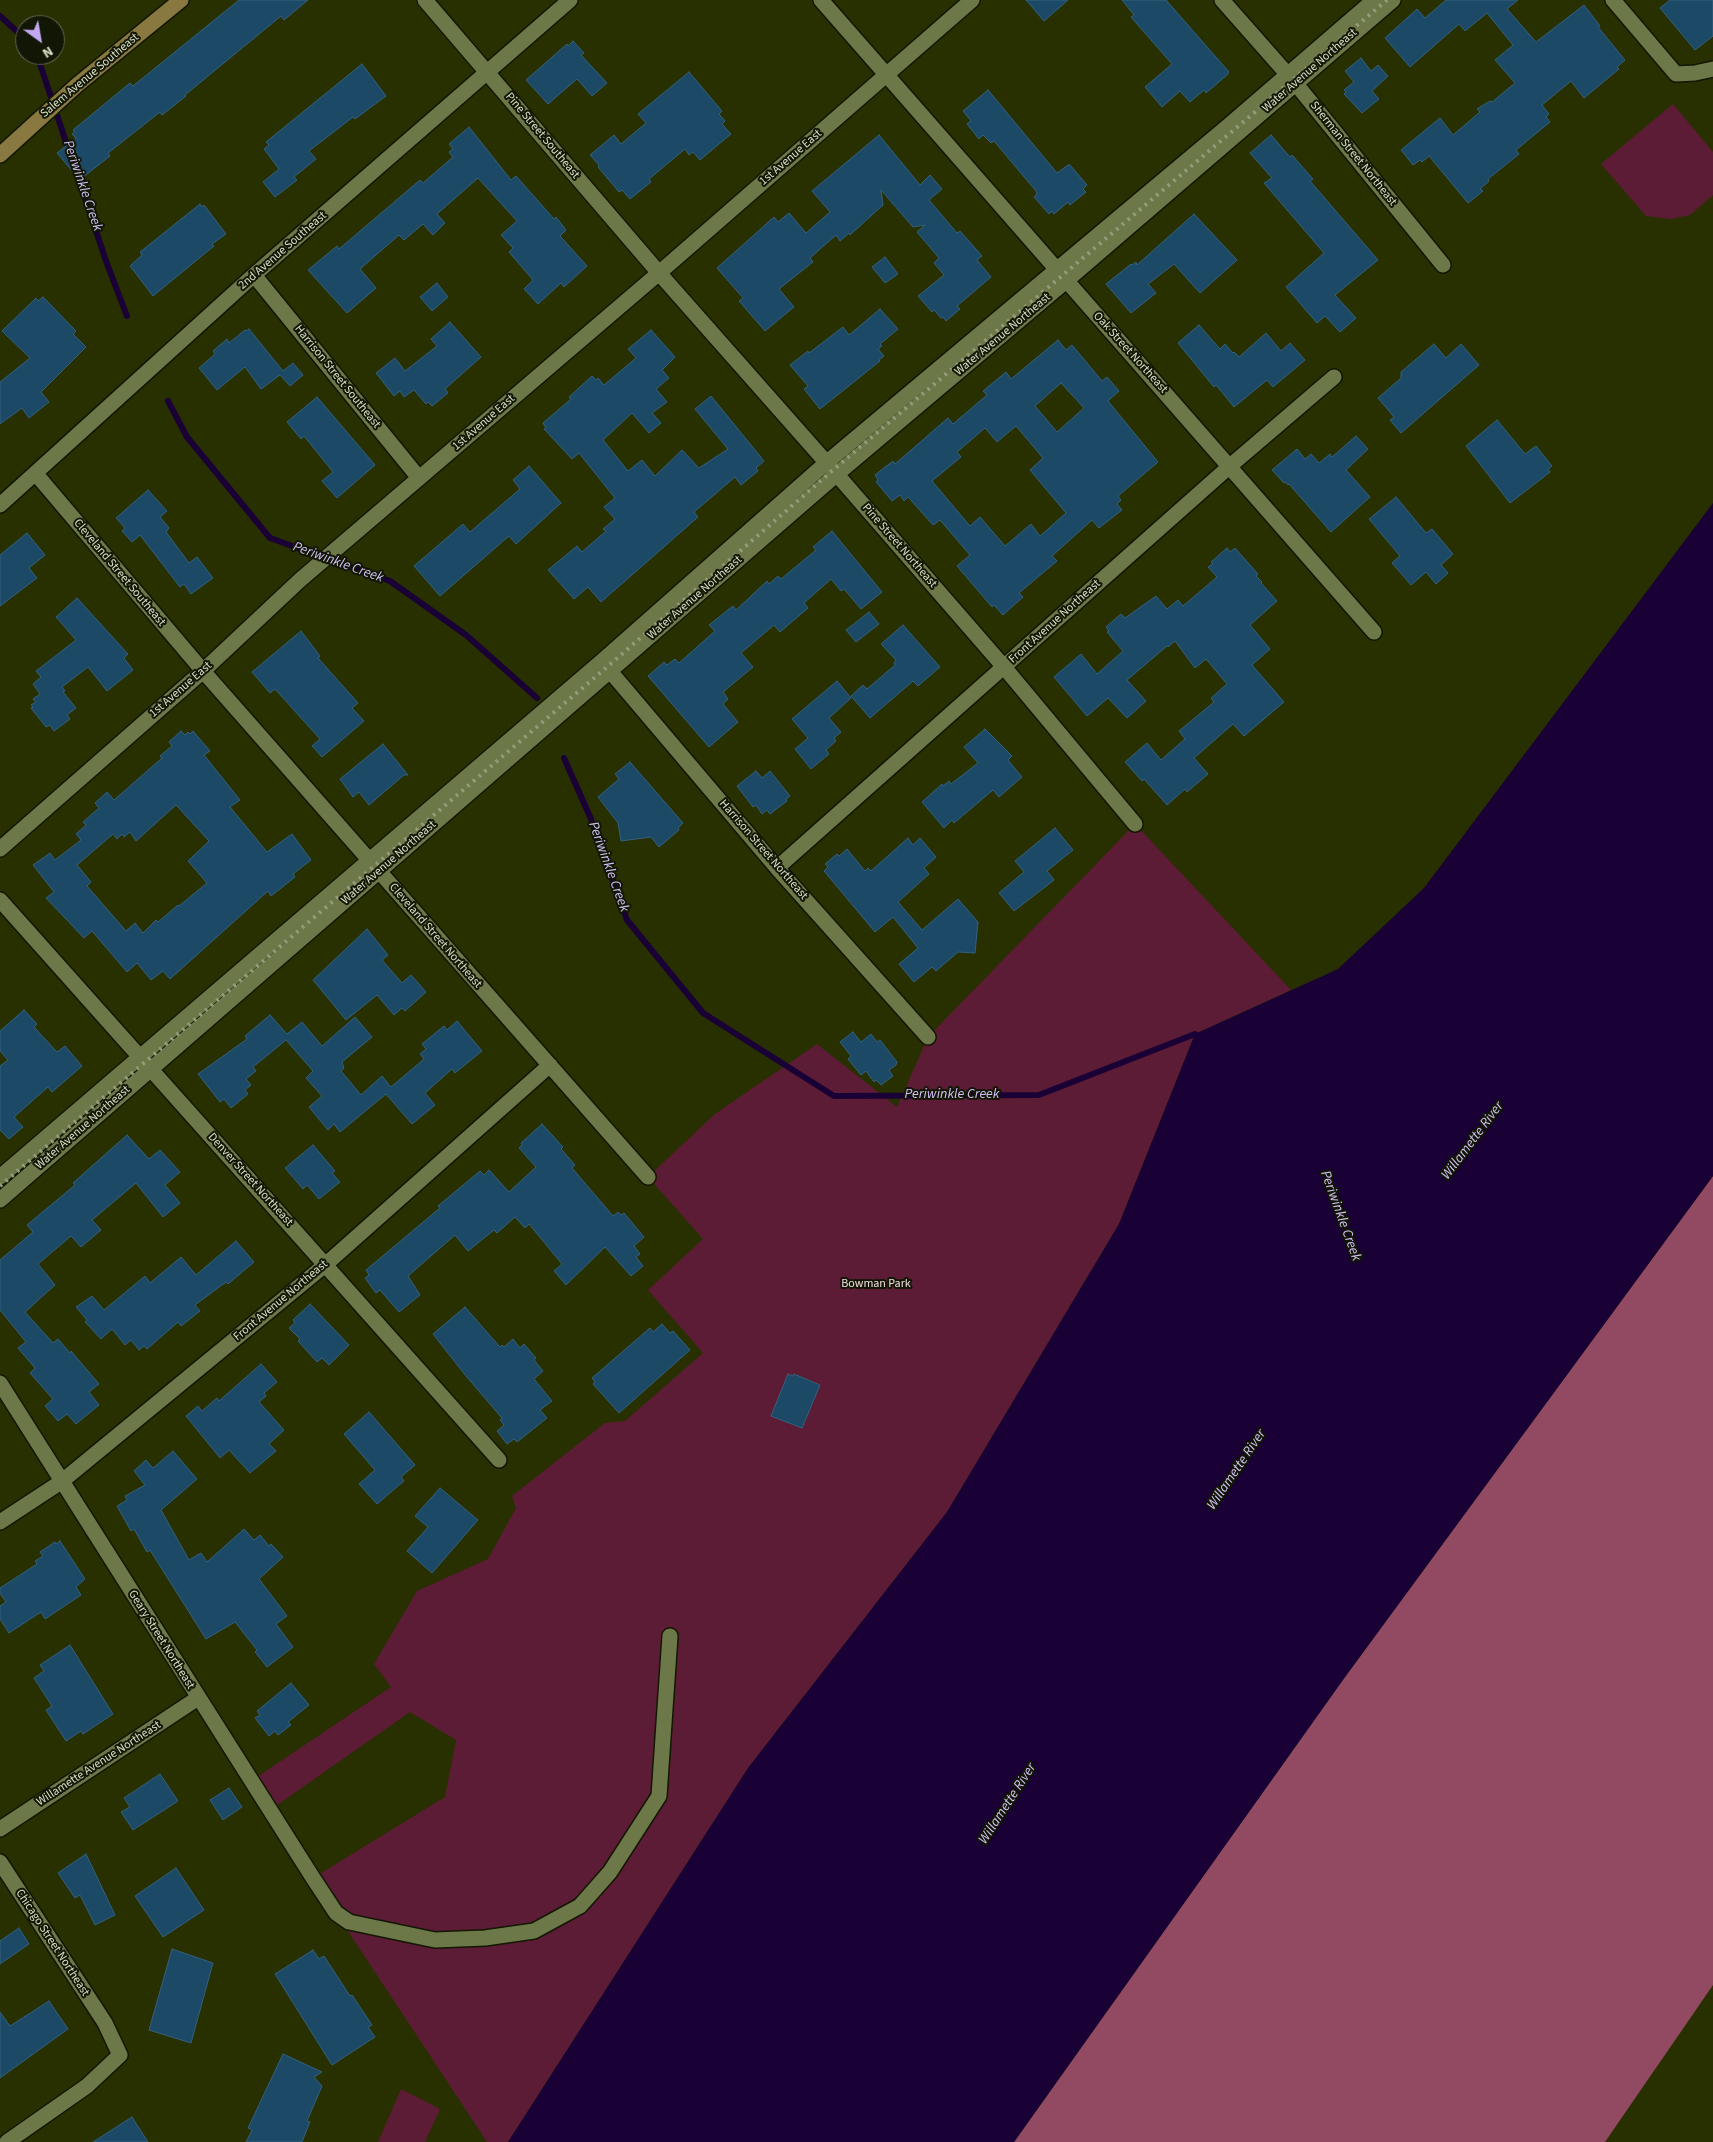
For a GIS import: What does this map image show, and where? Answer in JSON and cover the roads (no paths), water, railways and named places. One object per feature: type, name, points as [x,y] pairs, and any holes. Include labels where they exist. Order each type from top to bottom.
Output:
[{"type":"main road","name":"Salem Avenue Southeast","points":[[0,155],[77,85],[181,0]]},
{"type":"street","name":"Pine Street Southeast","points":[[425,0],[659,273]]},
{"type":"street","name":"2nd Avenue Southeast","points":[[2,498],[36,474],[254,275],[570,0]]},
{"type":"street","name":"Oak Street Northeast","points":[[821,0],[1374,632]]},
{"type":"street","name":"1st Avenue East","points":[[0,848],[203,671],[300,580],[659,273],[972,0]]},
{"type":"street","name":"Sherman Street Northeast","points":[[1222,0],[1291,80],[1443,265]]},
{"type":"street","name":"Water Avenue Northeast","points":[[0,1177],[368,860],[606,666],[1066,281],[1291,80],[1374,0]]},
{"type":"street","name":"Water Avenue Northeast","points":[[0,1200],[378,872],[606,666],[826,463],[1055,269],[1393,0]]},
{"type":"street","points":[[1613,0],[1676,74],[1695,73],[1713,69]]},
{"type":"street","name":"Pine Street Northeast","points":[[659,273],[837,474],[1004,667],[1135,824]]},
{"type":"street","name":"Harrison Street Southeast","points":[[254,275],[420,478]]},
{"type":"street","name":"Front Avenue Northeast","points":[[778,868],[1230,466],[1334,377]]},
{"type":"street","name":"Cleveland Street Southeast","points":[[36,474],[203,671]]},
{"type":"street","name":"Harrison Street Northeast","points":[[606,666],[778,868],[928,1037]]},
{"type":"street","name":"Cleveland Street Northeast","points":[[203,671],[648,1177]]},
{"type":"street","name":"Denver Street Northeast","points":[[0,900],[499,1460]]},
{"type":"street","name":"Front Avenue Northeast","points":[[0,1522],[62,1482],[325,1265],[550,1065]]},
{"type":"street","name":"Geary Street Northeast","points":[[0,1383],[324,1895],[336,1913],[349,1922],[435,1940],[485,1938],[534,1931],[580,1906],[610,1872],[659,1796],[670,1636]]},
{"type":"street","name":"Willamette Avenue Northeast","points":[[0,1829],[198,1698]]},
{"type":"street","name":"Chicago Street Northeast","points":[[0,1862],[105,2023],[120,2055],[87,2086],[7,2142]]},
{"type":"water","name":"Willamette River","points":[[1713,503],[1713,1176],[1345,1677],[1014,2142],[508,2142],[748,1768],[947,1512],[1119,1224],[1195,1034],[1338,969],[1424,888]]},
{"type":"waterway","name":"Periwinkle Creek","points":[[0,16],[15,30]]},
{"type":"waterway","name":"Periwinkle Creek","points":[[40,65],[69,151]]},
{"type":"waterway","name":"Periwinkle Creek","points":[[74,165],[106,261],[127,316]]},
{"type":"waterway","name":"Periwinkle Creek","points":[[168,401],[187,437],[270,538],[390,581],[466,635],[537,698]]},
{"type":"waterway","name":"Periwinkle Creek","points":[[564,758],[591,819],[627,920],[703,1013],[834,1096],[1039,1095],[1195,1034],[1201,1039]]},
{"type":"railway","points":[[0,1186],[607,667],[833,470],[1387,0]]},
{"type":"park label","name":"Bowman Park","points":[[876,1284]]}]
